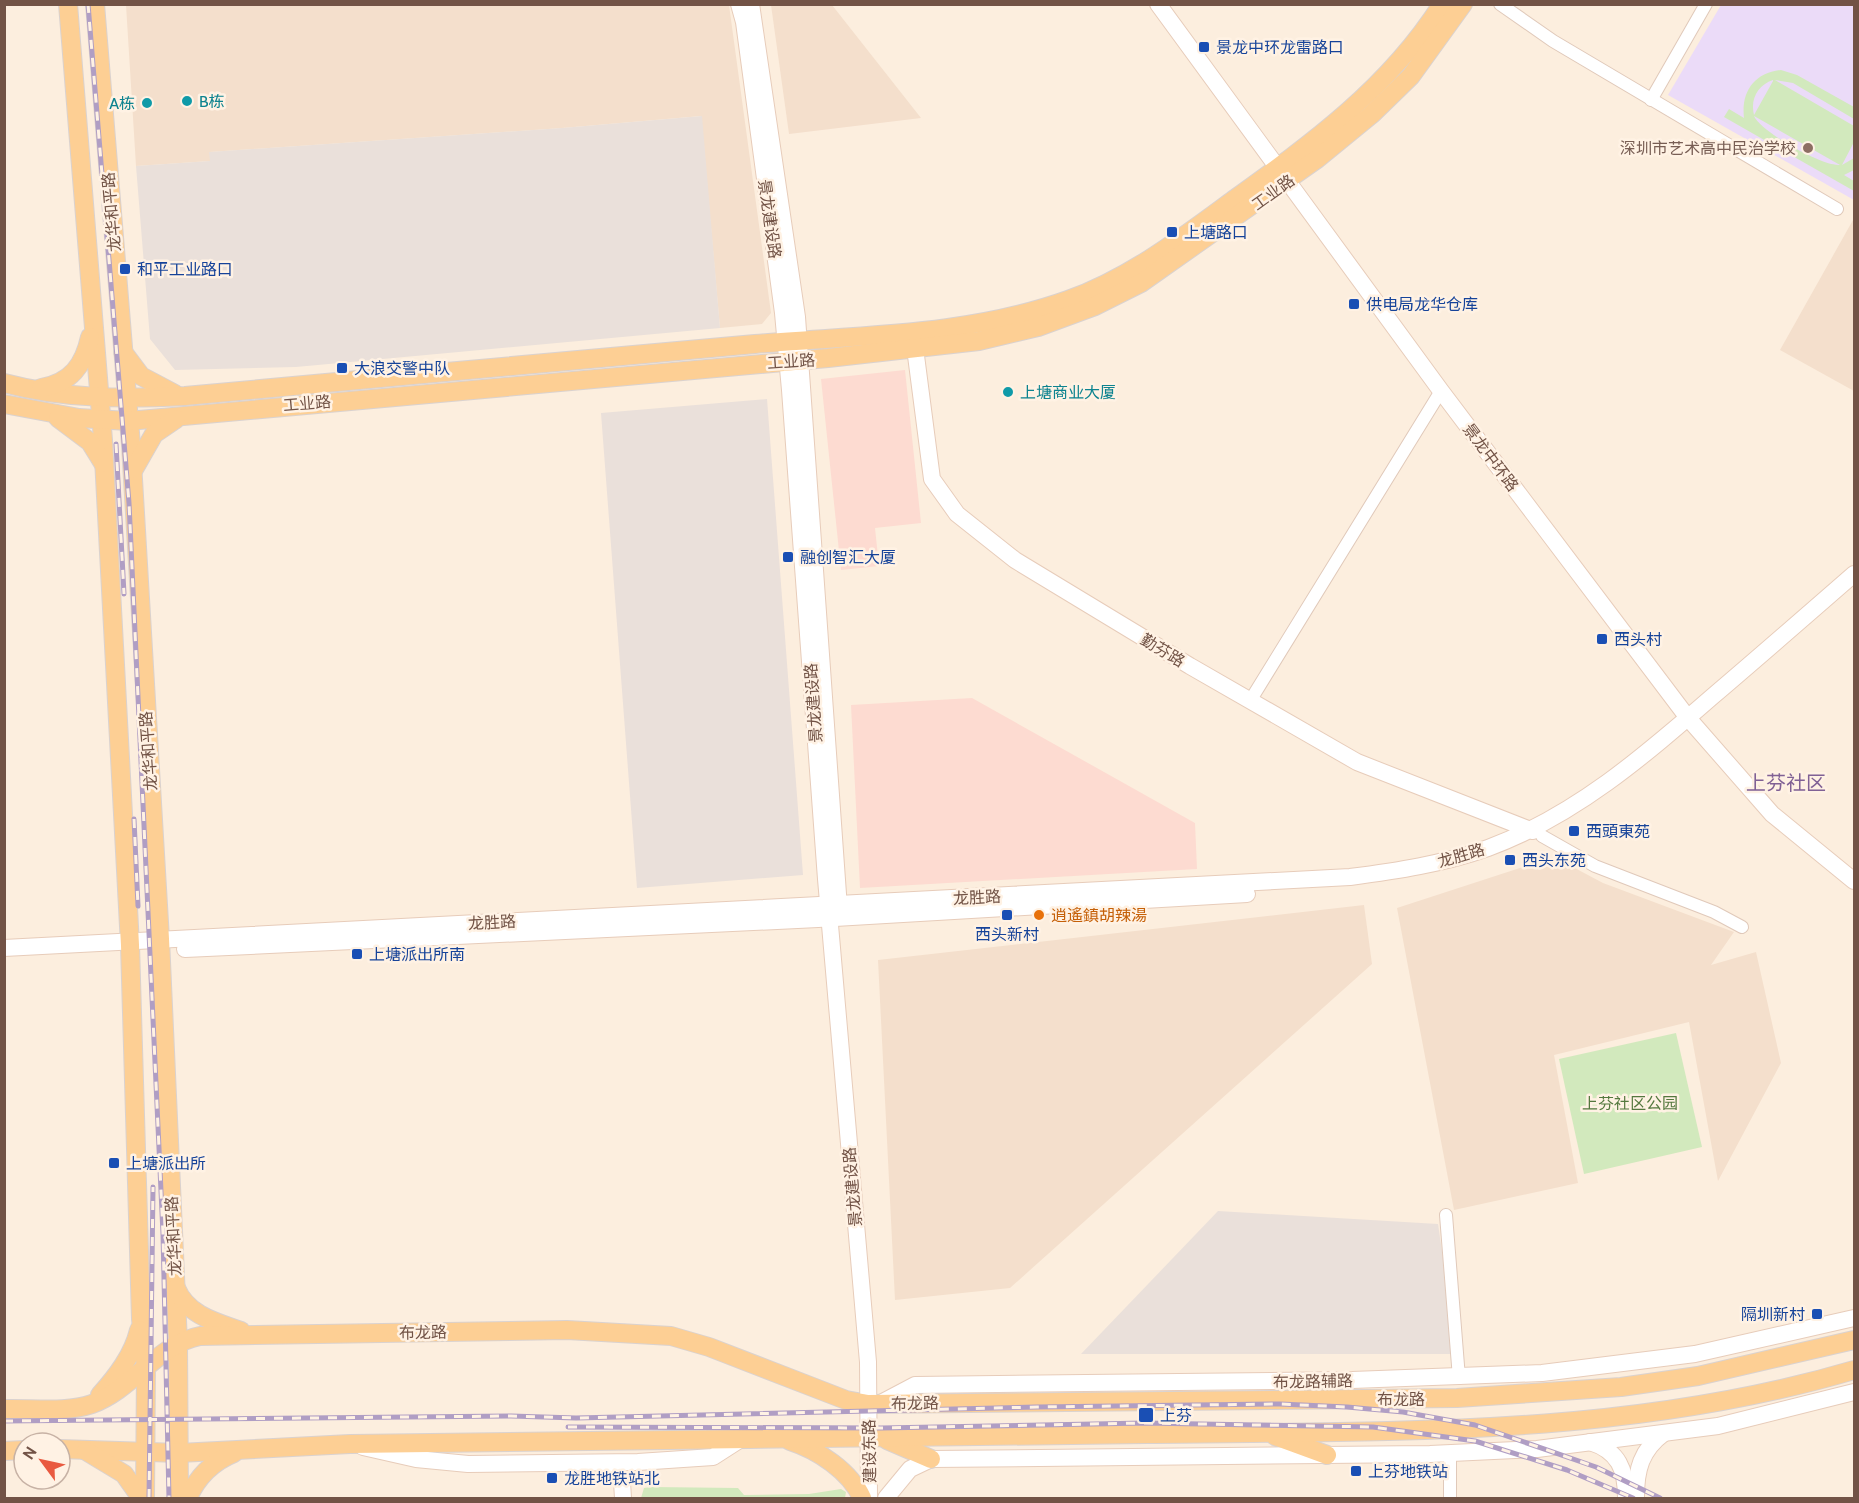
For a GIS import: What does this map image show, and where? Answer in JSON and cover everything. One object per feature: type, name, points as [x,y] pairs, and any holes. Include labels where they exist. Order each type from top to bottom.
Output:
[{"type":"main road","name":"龙华和平路","points":[[68,4],[101,420],[130,947],[141,1319],[146,1368],[143,1498]]},
{"type":"main road","name":"龙华和平路","points":[[95,4],[129,422],[160,945],[178,1343],[179,1498]]},
{"type":"main road","points":[[101,92],[106,50],[105,4]]},
{"type":"main road","name":"景龙建设路","points":[[739,4],[793,342]]},
{"type":"main road","name":"景龙建设路","points":[[751,4],[793,342],[834,911],[879,1360],[874,1404]]},
{"type":"main road","name":"景龙中环路","points":[[1158,4],[1441,391],[1691,723],[1772,814],[1854,881]]},
{"type":"main road","name":"工业路","points":[[4,404],[45,413],[129,422],[794,361],[915,348],[1011,334],[1095,306],[1168,266],[1282,175],[1379,84],[1418,39],[1442,4]]},
{"type":"main road","name":"工业路","points":[[4,383],[99,398],[185,396],[967,327],[1067,300],[1108,283],[1342,139],[1398,89],[1428,56],[1463,4]]},
{"type":"main road","points":[[26,388],[53,386],[71,377],[84,357],[93,323]]},
{"type":"main road","name":"勤芬路","points":[[915,348],[932,479],[957,514],[974,530],[1054,586],[1357,762],[1536,833]]},
{"type":"main road","points":[[123,351],[137,372],[150,382],[185,396]]},
{"type":"main road","points":[[45,413],[71,426],[90,442],[101,458],[104,469]]},
{"type":"main road","points":[[132,477],[142,450],[154,434],[167,423],[181,417]]},
{"type":"main road","name":"龙胜路","points":[[4,959],[160,945],[1353,887],[1410,880],[1451,871],[1502,854],[1625,784],[1854,574]]},
{"type":"main road","name":"龙胜路","points":[[1691,723],[1854,588]]},
{"type":"main road","name":"龙胜路","points":[[4,948],[130,947]]},
{"type":"main road","points":[[176,1286],[186,1305],[196,1313],[251,1335]]},
{"type":"main road","name":"布龙路辅路","points":[[874,1404],[915,1385],[1459,1378],[1564,1371],[1695,1354],[1854,1318]]},
{"type":"main road","points":[[93,1403],[121,1369],[135,1344],[141,1319]]},
{"type":"main road","name":"布龙路","points":[[4,1409],[72,1408],[93,1403],[124,1386],[178,1343],[200,1336],[567,1330],[671,1336],[709,1347],[846,1400],[874,1404],[1457,1398],[1541,1394],[1698,1376],[1854,1340]]},
{"type":"main road","name":"布龙路","points":[[72,1449],[179,1453],[350,1444],[1470,1430],[1663,1411],[1749,1396],[1854,1370]]},
{"type":"main road","points":[[874,1437],[931,1459],[1450,1453],[1537,1449],[1718,1426],[1854,1392]]},
{"type":"main road","name":"建设东路","points":[[869,1498],[874,1404]]},
{"type":"main road","points":[[1264,1432],[1327,1455]]},
{"type":"main road","points":[[1631,1491],[1641,1459],[1664,1433]]},
{"type":"main road","name":"建设东路","points":[[874,1437],[880,1498]]},
{"type":"main road","points":[[783,1438],[831,1462],[853,1483],[862,1498]]},
{"type":"main road","points":[[633,1498],[633,1476],[638,1462],[713,1457],[741,1439]]},
{"type":"main road","points":[[1588,1442],[1613,1454],[1622,1468],[1631,1491]]},
{"type":"main road","name":"布龙路","points":[[350,1444],[392,1455],[449,1463],[638,1462]]},
{"type":"main road","points":[[81,1449],[112,1465],[133,1484],[143,1498]]},
{"type":"main road","points":[[188,1498],[200,1477],[210,1466],[240,1450]]},
{"type":"main road","points":[[886,1498],[910,1469],[931,1459]]},
{"type":"main road","points":[[609,1463],[622,1482],[622,1498]]},
{"type":"street","points":[[1500,4],[1553,41],[1837,209]]},
{"type":"street","points":[[1651,100],[1706,4]]},
{"type":"street","points":[[1250,701],[1441,391]]},
{"type":"street","points":[[1536,833],[1595,866],[1714,912],[1742,927]]},
{"type":"street","points":[[1446,1215],[1459,1378]]},
{"type":"street","points":[[1450,1453],[1450,1498]]},
{"type":"shaded area","points":[[126,5],[729,5],[771,313],[762,324],[720,328],[701,116],[562,128],[210,152],[210,161],[136,166]]},
{"type":"shaded area","points":[[771,5],[832,5],[921,118],[789,134]]},
{"type":"shaded area","name":"深圳市艺术高中民治学校","points":[[1721,5],[1854,5],[1854,200],[1668,95]]},
{"type":"shaded area","points":[[702,116],[720,328],[296,367],[175,370],[150,339],[136,166],[210,161],[209,152]]},
{"type":"shaded area","points":[[1854,221],[1854,391],[1780,350]]},
{"type":"shaded area","points":[[905,370],[921,523],[875,528],[879,566],[841,570],[821,379]]},
{"type":"shaded area","points":[[767,399],[803,875],[637,888],[601,413]]},
{"type":"shaded area","points":[[972,698],[1195,823],[1197,869],[860,888],[851,705]]},
{"type":"shaded area","points":[[1554,857],[1603,883],[1734,932],[1711,965],[1756,952],[1781,1063],[1718,1181],[1689,1022],[1554,1055],[1578,1183],[1454,1210],[1397,908]]},
{"type":"shaded area","name":"西头新村","points":[[1364,905],[1372,964],[1010,1288],[895,1300],[878,960]]},
{"type":"shaded area","points":[[1218,1211],[1438,1224],[1457,1354],[1081,1354]]},
{"type":"green space","points":[[1781,70],[1797,75],[1854,107],[1854,119],[1793,83],[1775,80],[1854,126],[1854,142],[1842,165],[1854,158],[1854,170],[1844,175],[1854,181],[1854,191],[1724,117],[1729,109],[1744,118],[1745,100],[1751,85],[1763,75]],"holes":[[[1773,81],[1754,115],[1753,103],[1756,93],[1763,85]],[[1754,116],[1840,165],[1807,155],[1768,131]]]},
{"type":"green space","name":"上芬社区公园","points":[[1676,1033],[1702,1147],[1584,1174],[1559,1059]]},
{"type":"green space","points":[[644,1488],[738,1488],[744,1495],[809,1494],[841,1489],[846,1492],[845,1498],[641,1498]]},
{"type":"railway","points":[[88,4],[129,503],[163,1234],[169,1498]]},
{"type":"railway","points":[[116,444],[124,594]]},
{"type":"railway","points":[[134,819],[138,906]]},
{"type":"railway","points":[[149,1498],[153,1187]]},
{"type":"railway","points":[[4,1421],[511,1416],[576,1418],[1037,1407],[1280,1404],[1347,1407],[1403,1412],[1475,1425],[1596,1467],[1660,1498]]},
{"type":"railway","points":[[568,1427],[881,1428],[1145,1423],[1373,1427],[1475,1441],[1567,1470],[1633,1498]]},
{"type":"place","name":"景龙中环龙雷路口","points":[[1204,47]]},
{"type":"place","name":"B栋","points":[[187,101]]},
{"type":"place","name":"A栋","points":[[147,103]]},
{"type":"place","name":"深圳市艺术高中民治学校","points":[[1808,148]]},
{"type":"place","name":"上塘路口","points":[[1172,232]]},
{"type":"place","name":"和平工业路口","points":[[125,269]]},
{"type":"place","name":"供电局龙华仓库","points":[[1354,304]]},
{"type":"place","name":"大浪交警中队","points":[[342,368]]},
{"type":"place","name":"上塘商业大厦","points":[[1008,392]]},
{"type":"place","name":"融创智汇大厦","points":[[788,557]]},
{"type":"place","name":"西头村","points":[[1602,639]]},
{"type":"place","name":"西頭東苑","points":[[1574,831]]},
{"type":"place","name":"西头东苑","points":[[1510,860]]},
{"type":"place","name":"西头新村","points":[[1007,915]]},
{"type":"place","name":"逍遙鎮胡辣湯","points":[[1039,915]]},
{"type":"place","name":"上塘派出所南","points":[[357,954]]},
{"type":"place","name":"上塘派出所","points":[[114,1163]]},
{"type":"place","name":"隔圳新村","points":[[1817,1314]]},
{"type":"place","name":"上芬","points":[[1146,1415]]},
{"type":"place","name":"上芬地铁站","points":[[1356,1471]]},
{"type":"place","name":"龙胜地铁站北","points":[[552,1478]]},
{"type":"district","name":"上芬社区","points":[[1786,783]]}]
